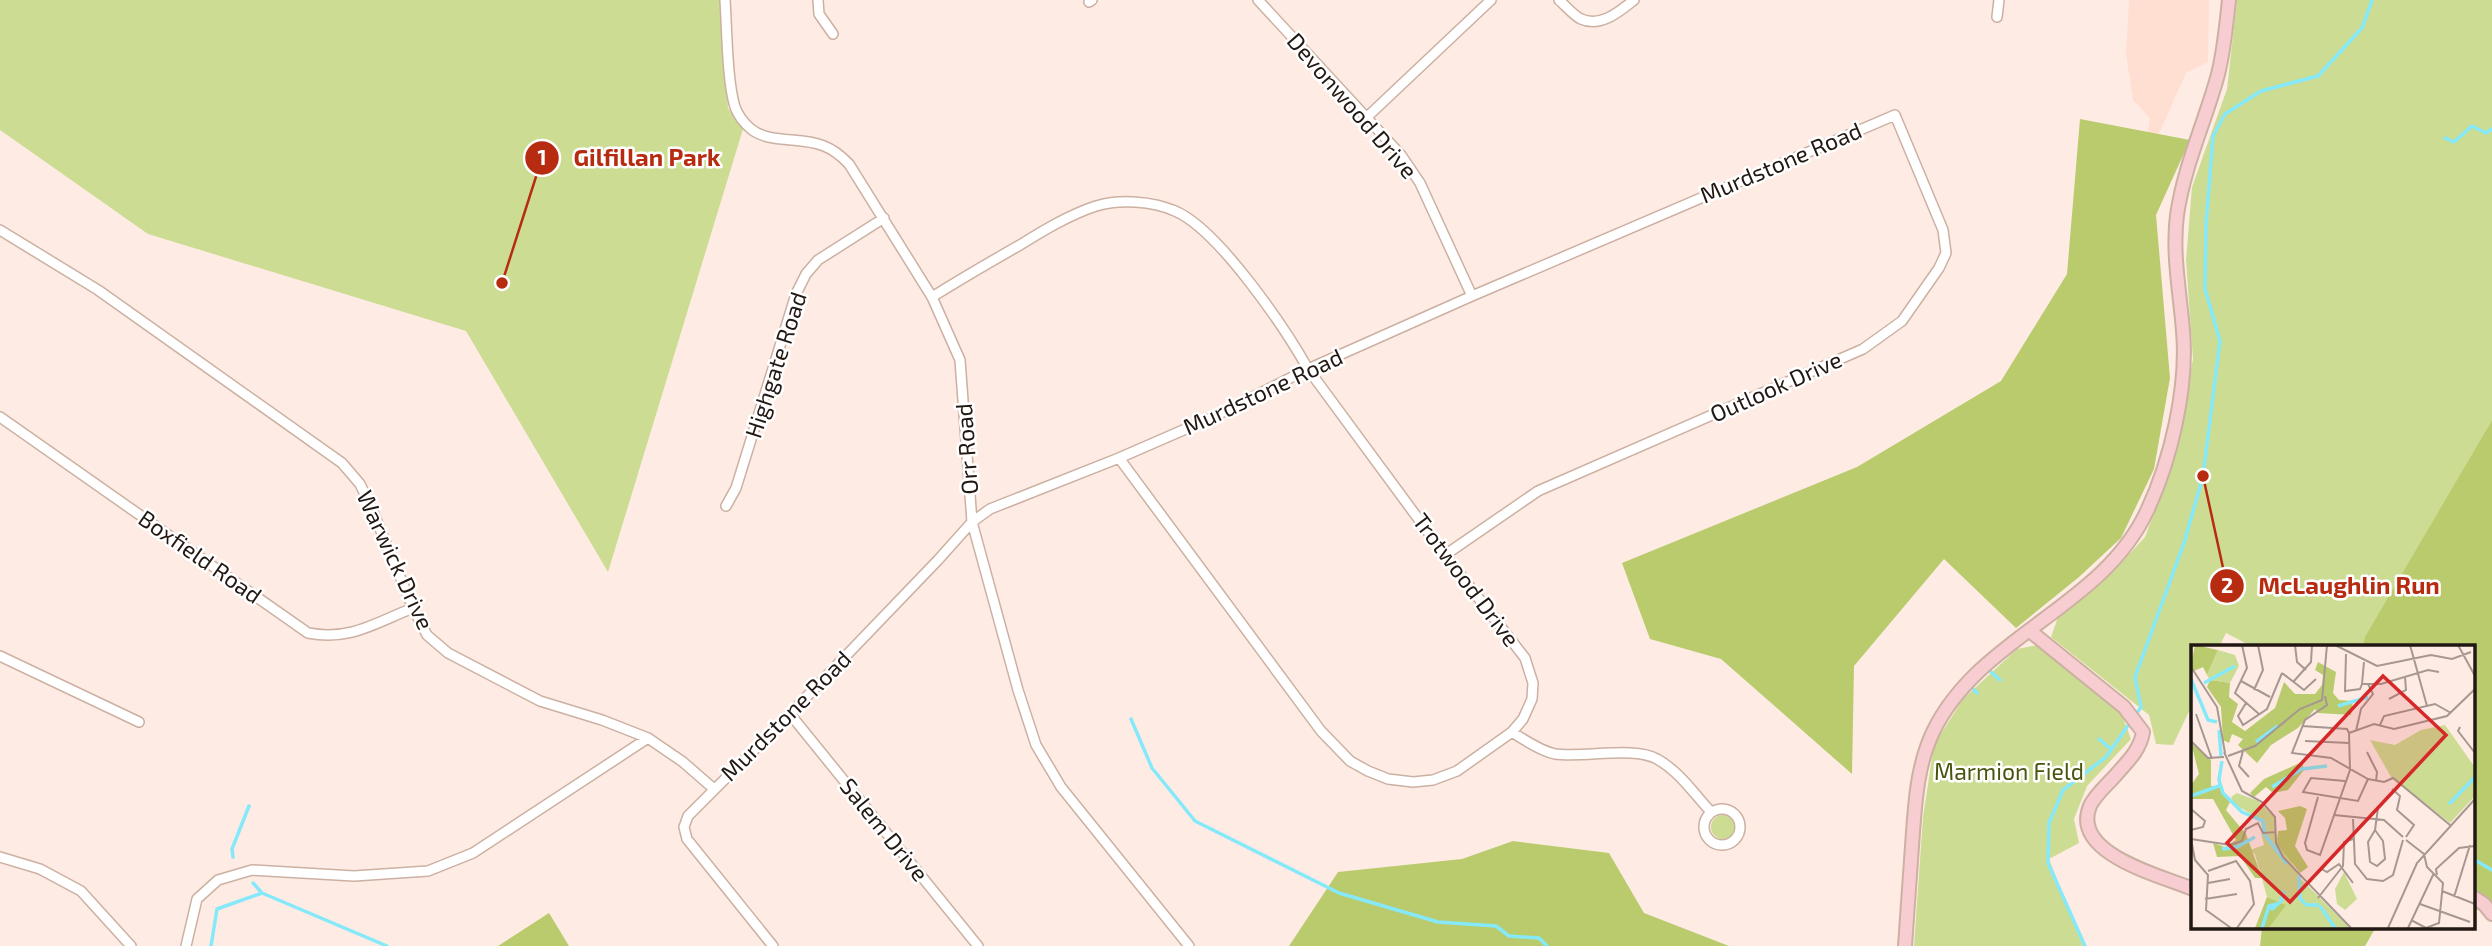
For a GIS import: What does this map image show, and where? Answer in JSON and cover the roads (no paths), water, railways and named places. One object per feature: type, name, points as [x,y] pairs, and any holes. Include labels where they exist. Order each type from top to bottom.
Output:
[{"type":"main road","points":[[1905,946],[1918,782],[1932,734],[1960,690],[1986,665],[2099,575],[2122,552],[2147,512],[2162,469],[2180,398],[2184,354],[2176,263],[2177,219],[2185,175],[2218,75],[2229,0]]},
{"type":"main road","points":[[2030,631],[2129,712],[2143,732],[2141,743],[2090,806],[2087,824],[2093,839],[2114,856],[2191,888]]},
{"type":"main road","points":[[2474,898],[2492,914]]},
{"type":"street","name":"Orr Road","points":[[725,0],[733,91],[736,108],[743,121],[762,135],[815,142],[837,151],[849,164],[932,296],[960,359],[972,522],[1018,690],[1036,745],[1061,787],[1189,946]]},
{"type":"street","points":[[818,0],[820,15],[833,34]]},
{"type":"street","name":"Devonwood Drive","points":[[1258,0],[1401,155],[1420,183],[1472,296]]},
{"type":"street","points":[[1366,118],[1491,0]]},
{"type":"street","points":[[1559,0],[1580,19],[1592,22],[1618,13],[1634,0]]},
{"type":"street","points":[[1997,17],[1998,0]]},
{"type":"street","name":"Murdstone Road","points":[[714,789],[939,560],[972,522],[990,509],[1211,418],[1308,369],[1472,296],[1895,115]]},
{"type":"street","name":"Outlook Drive","points":[[1445,555],[1538,491],[1863,349],[1902,321],[1939,268],[1946,253],[1943,230],[1895,115]]},
{"type":"street","name":"Trotwood Drive","points":[[932,296],[1062,220],[1098,206],[1139,202],[1176,211],[1208,235],[1240,270],[1296,346],[1308,369],[1445,555],[1525,658],[1533,682],[1532,699],[1523,719],[1512,732],[1457,771],[1433,780],[1413,782],[1388,779],[1350,761],[1321,731],[1119,458]]},
{"type":"street","name":"Highgate Road","points":[[726,506],[736,488],[796,294],[806,274],[818,260],[884,218]]},
{"type":"street","name":"Warwick Drive","points":[[0,230],[98,290],[342,463],[360,484],[372,507],[413,608],[428,635],[447,653],[540,701],[648,737],[714,789]]},
{"type":"street","name":"Boxfield Road","points":[[0,417],[308,634],[344,636],[413,608]]},
{"type":"street","points":[[0,656],[138,722]]},
{"type":"street","name":"Salem Drive","points":[[790,714],[978,946]]},
{"type":"street","points":[[1512,732],[1553,753],[1642,753],[1657,758],[1672,769],[1711,813]]},
{"type":"street","points":[[187,946],[197,899],[218,880],[252,870],[354,876],[428,871],[473,853],[648,737]]},
{"type":"street","points":[[714,789],[688,816],[684,827],[687,839],[773,946]]},
{"type":"street","points":[[1722,809],[1734,813],[1740,823],[1735,840],[1724,845],[1708,839],[1705,822],[1711,813],[1722,809]]},
{"type":"street","points":[[0,857],[40,869],[81,891],[131,946]]},
{"type":"waterway","points":[[2085,946],[2048,863],[2049,823],[2063,790],[2106,757],[2141,707],[2135,677],[2184,543],[2203,476],[2220,341],[2205,289],[2206,225],[2213,136],[2225,114],[2261,91],[2318,76],[2362,28],[2372,0]]},
{"type":"waterway","points":[[2445,138],[2454,142],[2472,126],[2486,133],[2492,129]]},
{"type":"waterway","points":[[1990,671],[2000,680]]},
{"type":"waterway","points":[[1972,688],[1977,693]]},
{"type":"waterway","points":[[1131,719],[1152,768],[1195,821],[1339,893],[1438,922],[1496,926],[1509,936],[1539,938],[1547,946]]},
{"type":"waterway","points":[[2099,739],[2111,749]]},
{"type":"waterway","points":[[233,857],[232,849],[249,806]]},
{"type":"waterway","points":[[2474,860],[2492,870]]},
{"type":"waterway","points":[[253,883],[262,893]]},
{"type":"waterway","points":[[211,946],[217,909],[262,893],[387,946]]},
{"type":"place","name":"Gilfillan Park","points":[[502,283]]},
{"type":"place","name":"McLaughlin Run","points":[[2203,476]]},
{"type":"park label","name":"Marmion Field","points":[[2009,772]]}]
